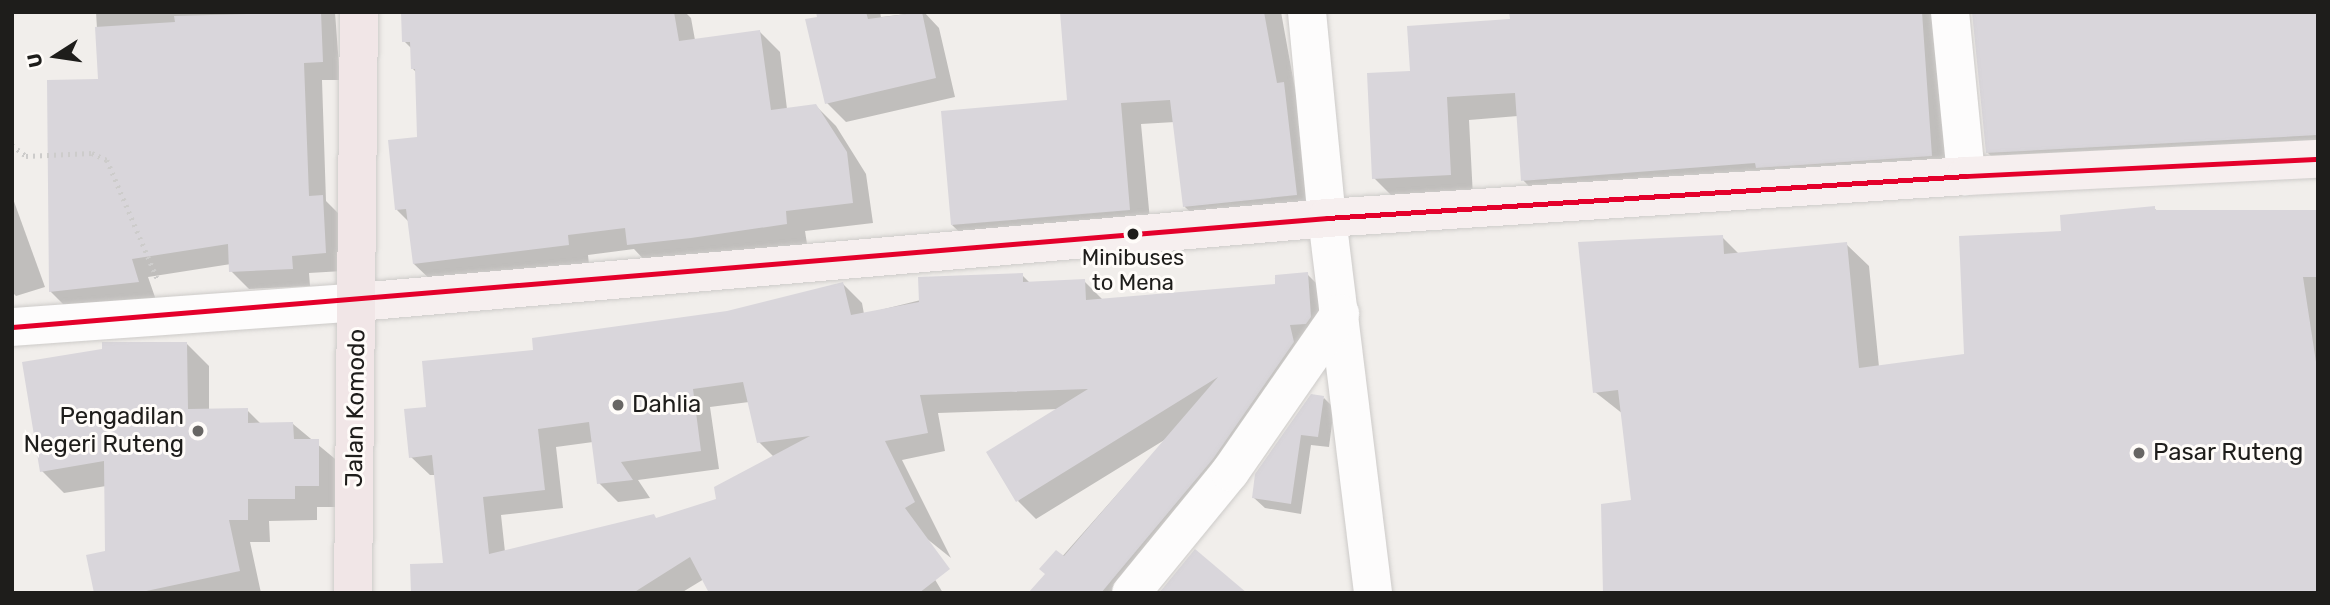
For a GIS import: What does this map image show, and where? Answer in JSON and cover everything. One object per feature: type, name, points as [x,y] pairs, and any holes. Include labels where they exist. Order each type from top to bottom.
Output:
[{"type":"highway","name":"Jalan Komodo","points":[[353,593],[359,12]]},
{"type":"main road","points":[[358,302],[1327,218],[1966,176],[2318,159]]},
{"type":"street","points":[[1307,12],[1327,218],[1373,593]]},
{"type":"street","points":[[1951,12],[1966,176]]},
{"type":"street","points":[[12,327],[171,313],[358,302]]},
{"type":"street","points":[[1130,593],[1230,472],[1340,313]]},
{"type":"path","points":[[12,145],[26,156],[92,153],[107,160],[171,313]]},
{"type":"building","points":[[321,12],[323,62],[304,63],[309,196],[323,195],[326,253],[292,256],[293,269],[229,272],[228,244],[132,259],[139,282],[49,292],[47,80],[98,79],[95,27],[175,22],[174,16]]},
{"type":"building","points":[[401,12],[674,12],[679,41],[760,30],[771,110],[816,104],[847,152],[853,203],[786,211],[787,224],[691,238],[627,245],[625,228],[568,235],[569,245],[413,264],[406,209],[395,210],[388,140],[417,137],[415,69],[411,69],[410,42],[402,42]]},
{"type":"building","points":[[816,12],[866,12],[868,19],[922,12],[936,78],[825,104],[805,19],[817,17]]},
{"type":"building","points":[[1060,12],[1264,12],[1277,83],[1284,82],[1297,195],[1183,207],[1170,100],[1121,103],[1130,210],[951,225],[941,111],[1067,100]]},
{"type":"building","points":[[1509,12],[1922,12],[1932,156],[1756,168],[1755,163],[1521,181],[1515,93],[1447,97],[1451,175],[1372,179],[1367,73],[1410,71],[1407,26],[1510,19]]},
{"type":"building","points":[[1972,12],[2318,12],[2318,135],[1986,153]]},
{"type":"building","points":[[2155,206],[2155,210],[2318,210],[2318,277],[2303,277],[2318,375],[2318,593],[1603,593],[1601,504],[1631,500],[1618,390],[1593,393],[1578,242],[1723,235],[1724,254],[1847,242],[1859,368],[1964,354],[1959,236],[2061,231],[2060,215]]},
{"type":"building","points":[[1308,272],[1311,317],[1306,324],[1290,325],[1294,342],[1213,459],[1101,593],[1028,593],[1045,574],[1039,569],[1056,550],[1064,556],[1218,377],[1016,502],[986,452],[1088,389],[920,395],[928,433],[885,441],[915,502],[905,508],[950,569],[919,593],[709,593],[690,557],[633,593],[411,593],[410,564],[443,563],[432,455],[409,458],[404,409],[426,407],[422,361],[533,350],[532,338],[727,311],[843,282],[851,315],[919,302],[918,277],[1023,273],[1023,282],[1085,279],[1086,300],[1275,284],[1275,275]],"holes":[[[743,382],[757,443],[810,436],[714,487],[716,499],[656,518],[654,514],[489,554],[483,497],[545,490],[538,429],[589,422],[597,484],[633,480],[621,462],[701,451],[693,389]]]},
{"type":"building","name":"Pengadilan Negeri Ruteng","points":[[102,342],[187,342],[188,409],[248,408],[248,423],[293,422],[294,439],[319,439],[319,486],[295,486],[295,499],[248,499],[248,520],[229,520],[240,571],[137,593],[94,593],[86,555],[105,551],[104,461],[40,472],[22,362],[102,349]]},
{"type":"building","points":[[1311,394],[1324,396],[1318,437],[1301,435],[1291,504],[1252,498],[1255,474]]},
{"type":"building","points":[[1195,549],[1247,593],[1159,593]]},
{"type":"transit line","points":[[12,327],[1327,218],[1966,176],[2318,159]]},
{"type":"place","name":"Minibuses to Mena","points":[[1133,234]]},
{"type":"place","name":"Dahlia","points":[[618,405]]},
{"type":"place","name":"Pengadilan Negeri Ruteng","points":[[198,431]]},
{"type":"place","name":"Pasar Ruteng","points":[[2139,453]]}]
